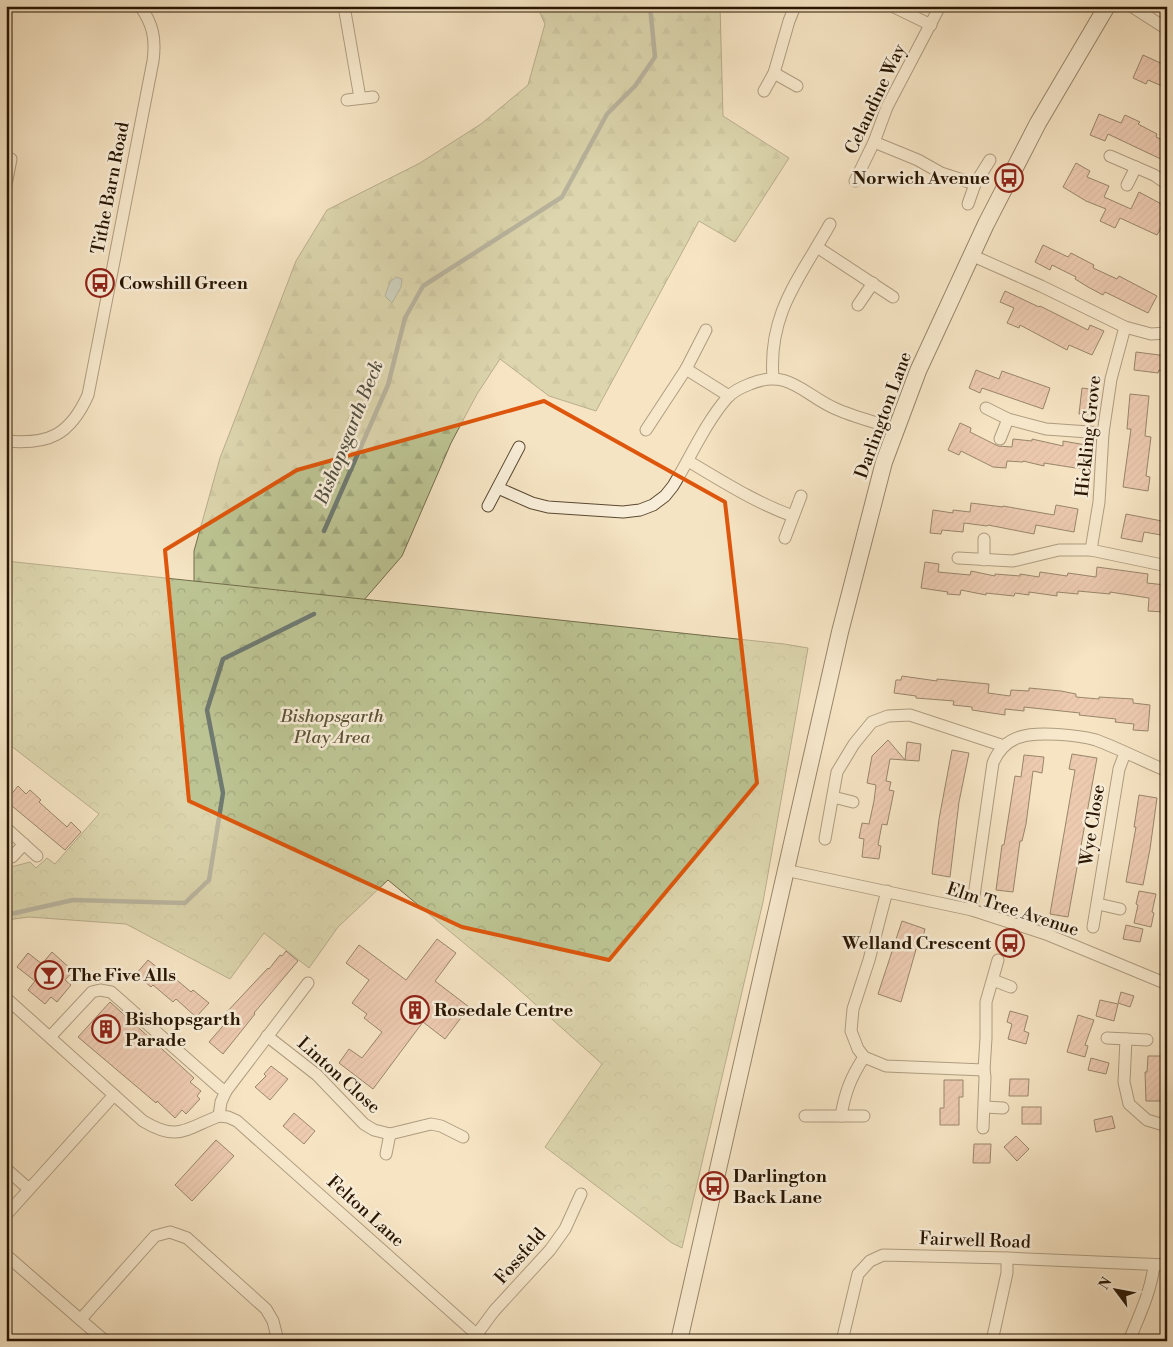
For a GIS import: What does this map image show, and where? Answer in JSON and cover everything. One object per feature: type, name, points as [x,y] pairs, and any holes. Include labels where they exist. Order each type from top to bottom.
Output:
[{"type":"street","name":"Tithe Barn Road","points":[[6,441],[26,443],[46,440],[61,432],[81,411],[88,395],[153,60],[155,45],[153,30],[148,17],[140,6]]},
{"type":"street","points":[[344,6],[360,98]]},
{"type":"street","points":[[764,90],[774,73],[795,6]]},
{"type":"street","points":[[892,6],[931,25]]},
{"type":"street","name":"Celandine Way","points":[[855,181],[874,142],[887,107],[940,6]]},
{"type":"street","name":"Darlington Lane","points":[[785,870],[863,540],[884,462],[896,429],[918,371],[1005,186],[1040,118],[1107,6]]},
{"type":"street","points":[[1131,6],[1167,29]]},
{"type":"street","points":[[774,73],[797,86]]},
{"type":"street","points":[[348,100],[373,96]]},
{"type":"street","points":[[874,142],[918,160],[941,173],[975,184]]},
{"type":"street","points":[[1110,156],[1136,167],[1167,184]]},
{"type":"street","points":[[6,185],[11,159]]},
{"type":"street","points":[[968,204],[975,184],[990,160]]},
{"type":"street","points":[[1127,185],[1136,167]]},
{"type":"street","points":[[773,378],[771,360],[780,315],[789,294],[830,224]]},
{"type":"street","points":[[817,247],[893,297]]},
{"type":"street","points":[[971,255],[1125,327],[1152,334],[1167,333]]},
{"type":"street","points":[[858,305],[873,283]]},
{"type":"street","name":"Hickling Grove","points":[[1091,550],[1099,502],[1103,433],[1111,379],[1125,327]]},
{"type":"street","points":[[646,430],[686,369],[706,330]]},
{"type":"street","points":[[686,369],[729,396]]},
{"type":"street","points":[[498,488],[532,503],[548,507],[623,512],[640,510],[653,505],[664,496],[688,461],[717,411],[729,396],[743,386],[758,380],[773,378],[789,381],[803,387],[834,408],[896,429]]},
{"type":"street","points":[[986,408],[1008,419],[1046,429],[1103,433]]},
{"type":"street","points":[[1000,439],[1008,419]]},
{"type":"street","points":[[488,506],[519,447]]},
{"type":"street","points":[[688,461],[773,509],[793,516]]},
{"type":"street","points":[[785,538],[801,496]]},
{"type":"street","points":[[984,539],[984,560]]},
{"type":"street","points":[[958,558],[1012,561],[1059,550],[1091,550],[1167,566]]},
{"type":"street","points":[[825,839],[837,772],[854,744],[872,722],[888,716],[910,715],[1004,746]]},
{"type":"street","points":[[972,910],[993,763],[1004,746],[1019,737],[1036,734],[1069,735],[1095,740],[1167,771]]},
{"type":"street","name":"Wye Close","points":[[1093,927],[1118,772],[1125,753]]},
{"type":"street","points":[[833,797],[852,802]]},
{"type":"street","points":[[6,828],[37,856]]},
{"type":"street","points":[[12,857],[24,844]]},
{"type":"street","points":[[679,1341],[785,870]]},
{"type":"street","name":"Elm Tree Avenue","points":[[785,870],[972,910],[1046,934],[1167,984]]},
{"type":"street","points":[[887,891],[869,960],[853,1009],[851,1032],[858,1049],[864,1057],[878,1064],[895,1067],[984,1070]]},
{"type":"street","points":[[1098,904],[1120,909]]},
{"type":"street","points":[[983,1128],[985,1108],[986,1002],[998,960]]},
{"type":"street","points":[[993,980],[1011,987]]},
{"type":"street","points":[[6,998],[143,1121],[163,1131],[172,1133],[185,1132],[219,1116],[220,1102],[226,1091],[308,983]]},
{"type":"street","points":[[50,1037],[92,992],[100,990],[111,992],[220,1088],[226,1091]]},
{"type":"street","name":"Linton Close","points":[[266,1036],[317,1074],[364,1124],[374,1130],[390,1134],[431,1124],[441,1126],[463,1137]]},
{"type":"street","points":[[1107,1038],[1148,1040]]},
{"type":"street","points":[[1126,1039],[1124,1082],[1129,1104],[1147,1120],[1167,1126]]},
{"type":"street","points":[[841,1116],[844,1096],[864,1057]]},
{"type":"street","points":[[6,1215],[114,1095]]},
{"type":"street","points":[[985,1108],[1003,1108]]},
{"type":"street","name":"Felton Lane","points":[[219,1116],[237,1121],[481,1337]]},
{"type":"street","points":[[805,1116],[864,1116]]},
{"type":"street","name":"Linton Close","points":[[386,1154],[390,1134]]},
{"type":"street","points":[[6,1168],[29,1189]]},
{"type":"street","name":"Fossfeld","points":[[481,1337],[494,1312],[550,1250],[565,1228],[581,1194]]},
{"type":"street","points":[[81,1319],[156,1236],[170,1232],[187,1238],[266,1309],[273,1321],[278,1341]]},
{"type":"street","points":[[6,1255],[105,1341]]},
{"type":"street","name":"Fairwell Road","points":[[842,1341],[858,1274],[870,1261],[883,1255],[1167,1265]]},
{"type":"street","points":[[992,1341],[1007,1273],[1007,1258]]},
{"type":"street","points":[[1128,1341],[1147,1298],[1152,1283],[1154,1265]]},
{"type":"highlighted area","points":[[544,401],[725,502],[757,783],[609,960],[462,927],[189,801],[165,550],[297,470]]},
{"type":"green space","points":[[537,6],[720,6],[723,116],[789,158],[735,242],[699,221],[596,411],[549,396],[500,359],[477,394],[451,443],[402,556],[325,645],[194,614],[194,551],[220,458],[296,261],[327,210],[420,163],[481,124],[528,85],[545,24]]},
{"type":"green space","name":"Bishopsgarth Play Area","points":[[6,561],[808,648],[763,902],[682,1248],[672,1243],[545,1147],[602,1064],[506,978],[388,880],[338,927],[309,968],[264,933],[230,979],[126,924],[29,917],[6,920],[6,862],[11,867],[30,862],[36,868],[47,858],[55,864],[99,814],[6,742]]},
{"type":"water","points":[[396,277],[402,279],[401,287],[392,303],[385,296],[390,282]]},
{"type":"building","points":[[1143,55],[1167,66],[1167,88],[1148,80],[1146,84],[1133,78]]},
{"type":"building","points":[[1099,114],[1121,123],[1125,115],[1140,122],[1138,124],[1157,134],[1156,137],[1167,142],[1167,162],[1108,134],[1105,141],[1090,135]]},
{"type":"building","points":[[1076,163],[1090,171],[1087,177],[1109,186],[1104,197],[1131,209],[1139,192],[1167,207],[1167,216],[1157,235],[1120,218],[1115,228],[1100,221],[1106,209],[1086,201],[1063,187]]},
{"type":"building","points":[[1043,245],[1068,257],[1071,253],[1094,265],[1093,268],[1117,279],[1119,276],[1157,296],[1148,313],[1105,292],[1103,295],[1075,279],[1076,277],[1052,265],[1050,270],[1035,262]]},
{"type":"building","points":[[1005,291],[1088,330],[1090,325],[1104,331],[1092,355],[1069,345],[1067,350],[1020,325],[1019,328],[1007,323],[1014,308],[1000,302]]},
{"type":"building","points":[[1136,352],[1167,356],[1167,372],[1159,370],[1158,373],[1134,370]]},
{"type":"building","points":[[976,370],[999,379],[1002,371],[1050,388],[1043,409],[982,388],[980,393],[969,388]]},
{"type":"building","points":[[1082,388],[1096,390],[1094,415],[1079,414]]},
{"type":"building","points":[[1130,394],[1149,396],[1145,436],[1151,437],[1146,476],[1150,477],[1148,491],[1123,487],[1131,429],[1127,429]]},
{"type":"building","points":[[960,423],[971,428],[970,432],[998,446],[1012,447],[1013,439],[1032,441],[1032,439],[1063,446],[1063,441],[1086,445],[1082,469],[1044,463],[1044,466],[1023,461],[1007,461],[1006,468],[993,467],[961,451],[959,455],[948,450]]},
{"type":"building","points":[[971,503],[1003,506],[1054,515],[1056,505],[1078,509],[1074,532],[1036,525],[1034,534],[988,525],[964,523],[963,532],[942,530],[941,534],[930,533],[933,510],[953,513],[953,510],[970,512]]},
{"type":"building","points":[[1126,514],[1167,522],[1167,536],[1144,532],[1142,542],[1121,538]]},
{"type":"building","points":[[925,562],[939,564],[938,572],[970,575],[971,571],[995,576],[995,574],[1020,576],[1020,574],[1039,577],[1040,572],[1067,576],[1068,573],[1096,577],[1097,567],[1148,574],[1147,583],[1166,585],[1163,612],[1148,611],[1149,598],[1110,592],[1110,594],[1078,591],[1078,594],[1057,592],[1057,596],[1029,592],[1029,595],[1015,593],[1014,596],[986,593],[986,595],[961,590],[960,595],[947,594],[948,592],[921,588]]},
{"type":"building","points":[[902,676],[937,681],[937,679],[989,684],[988,693],[1010,696],[1011,690],[1029,691],[1029,688],[1061,691],[1076,694],[1076,697],[1133,699],[1133,703],[1150,705],[1148,731],[1133,730],[1134,724],[1115,722],[1116,719],[1079,715],[1080,713],[1024,707],[1024,711],[1005,709],[1005,715],[972,710],[972,707],[953,705],[954,701],[916,698],[916,696],[894,693],[896,680],[901,680]]},
{"type":"building","points":[[888,740],[905,760],[907,742],[921,744],[919,761],[890,759],[886,781],[891,782],[889,790],[894,791],[887,825],[882,824],[878,845],[881,846],[879,859],[862,857],[864,839],[859,838],[862,823],[869,824],[876,785],[867,783],[872,756]]},
{"type":"building","points":[[952,750],[969,753],[959,802],[950,877],[932,874],[939,819]]},
{"type":"building","points":[[1072,754],[1097,758],[1068,917],[1050,914],[1075,770],[1069,769]]},
{"type":"building","points":[[1024,755],[1044,757],[1042,773],[1033,771],[1026,824],[1022,841],[1020,841],[1013,892],[996,890],[1015,776],[1021,777]]},
{"type":"building","points":[[18,786],[26,794],[30,790],[41,800],[39,802],[67,827],[71,822],[81,832],[65,850],[6,801]]},
{"type":"building","points":[[1139,795],[1157,798],[1143,885],[1126,882],[1136,827],[1134,827]]},
{"type":"building","points":[[1139,891],[1156,894],[1151,927],[1134,923]]},
{"type":"building","points":[[902,921],[925,929],[922,940],[919,939],[901,1002],[878,994]]},
{"type":"building","points":[[1126,925],[1143,929],[1140,942],[1123,939]]},
{"type":"building","name":"Rosedale Centre","points":[[437,939],[456,953],[435,981],[469,1007],[445,1039],[423,1022],[373,1089],[339,1063],[349,1049],[362,1058],[382,1032],[364,1018],[367,1014],[352,1003],[369,980],[346,963],[359,945],[406,980]]},
{"type":"building","points":[[286,951],[298,961],[254,1013],[223,1054],[209,1042],[229,1019],[224,1015],[269,969],[280,955],[282,956]]},
{"type":"building","name":"The Five Alls","points":[[52,952],[73,971],[65,980],[71,985],[57,1002],[51,997],[45,1004],[28,990],[35,981],[17,967],[28,953],[42,964]]},
{"type":"building","points":[[148,960],[169,977],[171,975],[191,992],[193,990],[209,1003],[196,1017],[176,999],[173,1002],[153,985],[151,987],[136,974]]},
{"type":"building","points":[[1121,992],[1134,996],[1130,1007],[1118,1003]]},
{"type":"building","points":[[1100,1000],[1118,1004],[1114,1021],[1096,1016]]},
{"type":"building","points":[[110,1002],[194,1078],[190,1082],[201,1091],[197,1096],[200,1099],[186,1114],[182,1110],[175,1118],[157,1101],[156,1103],[78,1037]]},
{"type":"building","points":[[1010,1011],[1028,1016],[1024,1031],[1029,1033],[1026,1044],[1008,1039],[1012,1024],[1007,1022]]},
{"type":"building","points":[[1078,1015],[1094,1020],[1085,1045],[1088,1046],[1085,1057],[1067,1052]]},
{"type":"building","points":[[1148,1056],[1166,1056],[1164,1101],[1146,1101],[1145,1072],[1147,1072]]},
{"type":"building","points":[[1091,1058],[1109,1063],[1106,1074],[1088,1070]]},
{"type":"building","points":[[271,1066],[288,1079],[270,1100],[255,1087],[266,1076],[264,1074]]},
{"type":"building","points":[[1010,1079],[1029,1079],[1028,1096],[1009,1096]]},
{"type":"building","points":[[944,1080],[963,1080],[963,1097],[959,1097],[959,1125],[940,1125],[940,1108],[944,1108]]},
{"type":"building","points":[[1022,1107],[1041,1107],[1041,1124],[1022,1124]]},
{"type":"building","points":[[294,1113],[315,1131],[304,1144],[283,1126]]},
{"type":"building","points":[[1112,1116],[1115,1128],[1096,1132],[1094,1120]]},
{"type":"building","points":[[1016,1136],[1029,1149],[1017,1161],[1004,1147]]},
{"type":"building","points":[[216,1140],[234,1156],[192,1201],[175,1185]]},
{"type":"building","points":[[974,1144],[991,1144],[990,1163],[973,1163]]},
{"type":"waterway","name":"Bishopsgarth Beck","points":[[324,531],[388,385],[405,318],[423,286],[562,197],[607,114],[635,86],[655,57],[650,6]]},
{"type":"waterway","name":"Bishopsgarth Beck","points":[[6,915],[73,900],[185,903],[209,880],[223,793],[207,710],[223,659],[314,614]]},
{"type":"place","name":"Norwich Avenue","points":[[1009,178]]},
{"type":"place","name":"Cowshill Green","points":[[100,283]]},
{"type":"place","name":"Welland Crescent","points":[[1010,943]]},
{"type":"place","name":"The Five Alls","points":[[49,975]]},
{"type":"place","name":"Rosedale Centre","points":[[415,1010]]},
{"type":"place","name":"Bishopsgarth Parade","points":[[106,1029]]},
{"type":"place","name":"Darlington Back Lane","points":[[714,1186]]}]
